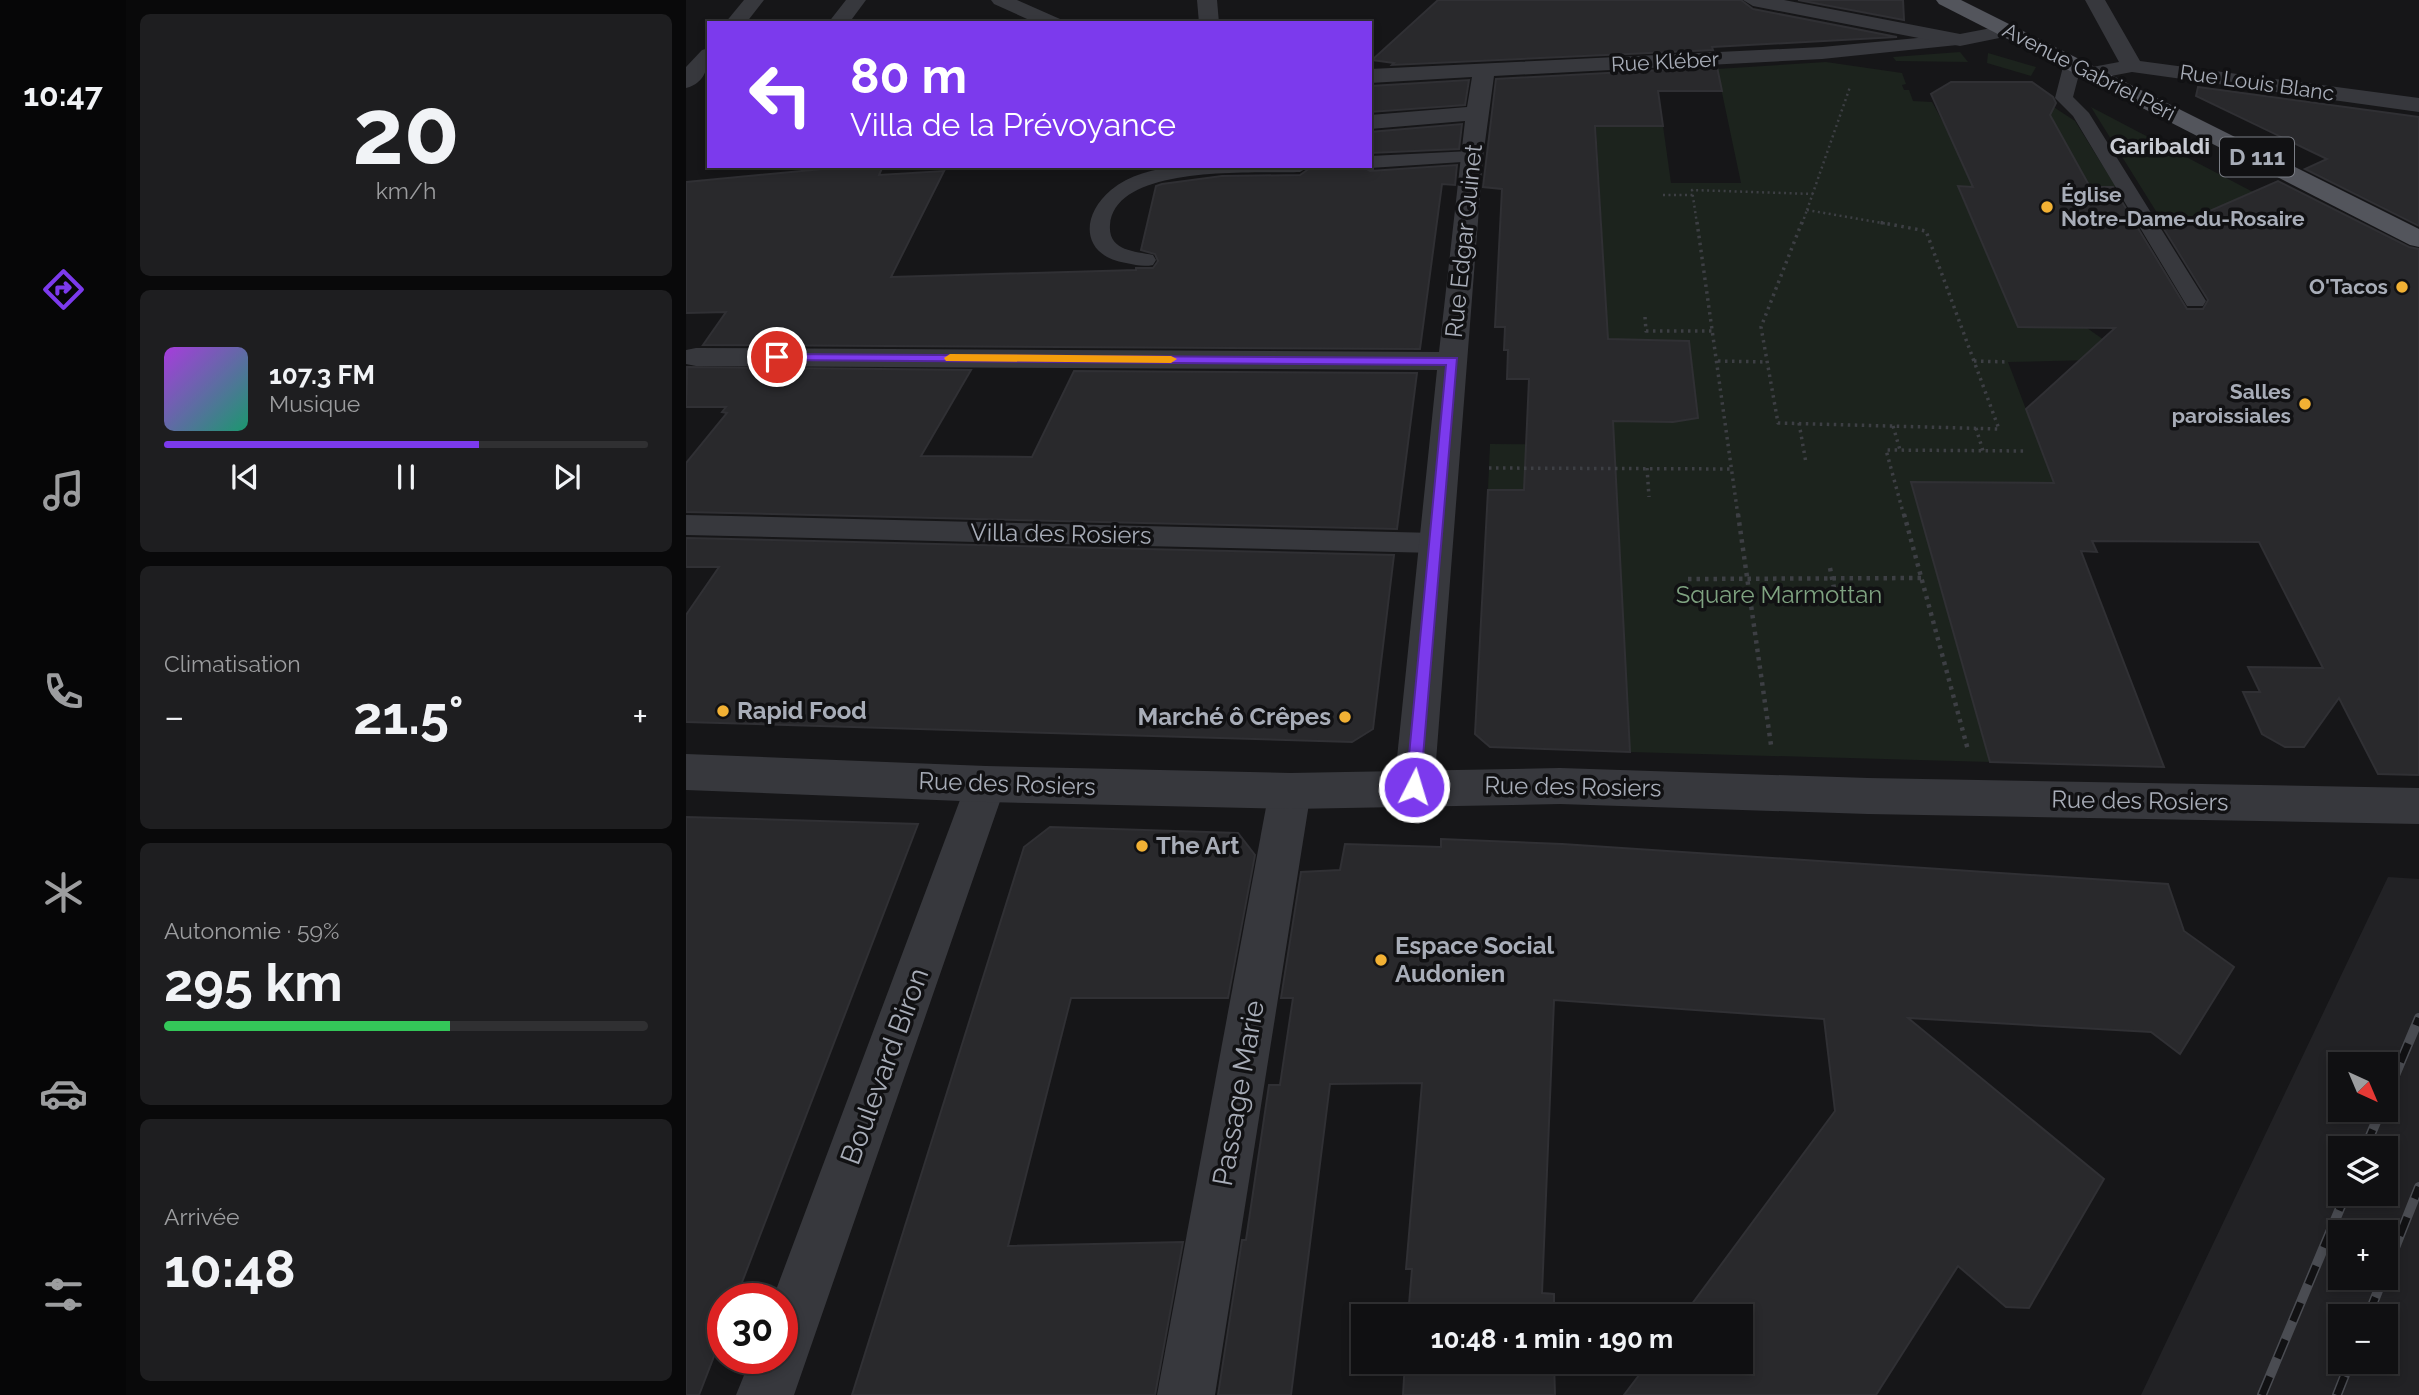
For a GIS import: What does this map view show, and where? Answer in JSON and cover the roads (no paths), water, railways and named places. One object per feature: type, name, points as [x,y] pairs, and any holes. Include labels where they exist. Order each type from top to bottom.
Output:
[{"type":"main road","name":"Avenue Gabriel Péri","points":[[1947,0],[2419,239]]},
{"type":"street","points":[[737,21],[754,0]]},
{"type":"street","points":[[840,21],[856,0]]},
{"type":"street","points":[[1001,0],[1048,21]]},
{"type":"street","points":[[1207,0],[1209,21]]},
{"type":"street","points":[[1753,0],[1960,40]]},
{"type":"street","points":[[2095,0],[2132,66]]},
{"type":"street","name":"Rue Kléber","points":[[1372,76],[1864,50],[1960,40],[2007,31]]},
{"type":"street","points":[[686,81],[707,56]]},
{"type":"street","name":"Rue Louis Blanc","points":[[2084,68],[2132,66],[2419,105]]},
{"type":"street","name":"Rue Edgar Quinet","points":[[1414,787],[1471,157],[1484,72]]},
{"type":"street","points":[[1372,122],[1477,113]]},
{"type":"street","points":[[696,357],[1452,361]]},
{"type":"street","name":"Rue des Rosiers","points":[[686,772],[1290,792],[1414,787],[1560,786],[1981,798],[2419,806]]},
{"type":"street","name":"Boulevard Biron","points":[[798,1304],[986,784]]},
{"type":"street","name":"Passage Marie","points":[[1186,1395],[1290,792]]},
{"type":"street","points":[[765,1395],[773,1374]]},
{"type":"lane","points":[[2084,68],[2064,98],[2066,103],[2080,113],[2195,301]]},
{"type":"lane","points":[[1372,162],[1471,157]]},
{"type":"lane","points":[[1145,260],[1127,260],[1114,255],[1100,234],[1100,215],[1119,192],[1155,176],[1271,168]]},
{"type":"lane","name":"Villa des Rosiers","points":[[686,525],[1436,543]]},
{"type":"railway","points":[[2398,1068],[2419,1018]]},
{"type":"railway","points":[[2370,1136],[2376,1122]]},
{"type":"railway","points":[[2398,1240],[2419,1187]]},
{"type":"railway","points":[[2262,1395],[2341,1206]]},
{"type":"railway","points":[[2373,1304],[2378,1290]]},
{"type":"railway","points":[[2337,1395],[2345,1374]]},
{"type":"place","name":"Église Notre-Dame-du-Rosaire","points":[[2047,207]]},
{"type":"place","name":"O'Tacos","points":[[2402,287]]},
{"type":"place","name":"Salles paroissiales","points":[[2305,404]]},
{"type":"place","name":"Rapid Food","points":[[723,711]]},
{"type":"place","name":"Marché ô Crêpes","points":[[1345,717]]},
{"type":"place","name":"The Art","points":[[1142,846]]},
{"type":"place","name":"Espace Social Audonien","points":[[1381,960]]},
{"type":"district","name":"Garibaldi","points":[[2160,146]]},
{"type":"park label","name":"Square Marmottan","points":[[1779,595]]}]
